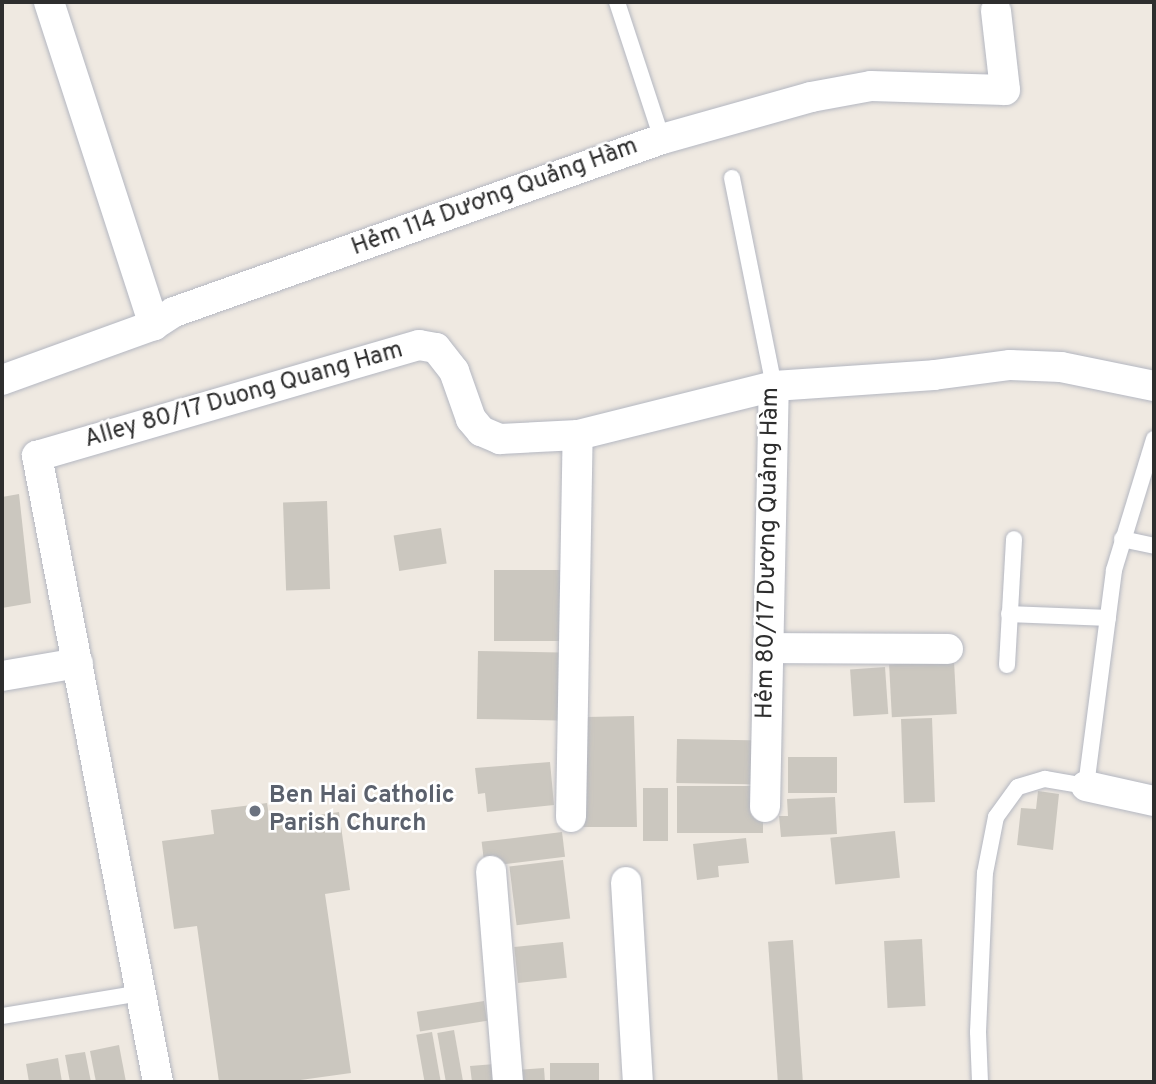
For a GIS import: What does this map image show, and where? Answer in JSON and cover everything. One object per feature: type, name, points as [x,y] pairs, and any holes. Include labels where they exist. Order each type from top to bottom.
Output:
[{"type":"street","points":[[49,2],[154,325]]},
{"type":"street","name":"Hẻm 114 Dương Quảng Hàm","points":[[2,380],[154,325],[174,312],[663,138],[811,97],[872,86],[1005,90],[996,10]]},
{"type":"street","name":"Alley 80/17 Duong Quang Ham","points":[[158,1082],[37,456],[419,345],[436,348],[454,370],[471,419],[481,431],[500,439],[578,435],[774,386],[934,375],[1010,365],[1061,367],[1154,386]]},
{"type":"street","name":"Hẻm 80/17 Dương Quảng Hàm","points":[[765,807],[774,386]]},
{"type":"street","points":[[571,817],[578,435]]},
{"type":"street","points":[[768,648],[948,649]]},
{"type":"street","points":[[2,676],[78,663]]},
{"type":"street","points":[[1086,786],[1154,801]]},
{"type":"street","points":[[491,871],[508,1082]]},
{"type":"street","points":[[626,882],[638,1082]]},
{"type":"lane","points":[[617,2],[663,138]]},
{"type":"lane","name":"Hẻm 80/17 Dương Quảng Hàm","points":[[732,178],[774,386]]},
{"type":"lane","points":[[980,1082],[978,1032],[985,873],[996,817],[1017,787],[1045,779],[1086,786],[1108,618],[1122,539],[1154,439]]},
{"type":"lane","points":[[1007,665],[1014,539]]},
{"type":"lane","points":[[1122,539],[1154,546]]},
{"type":"lane","points":[[1009,614],[1108,618]]},
{"type":"lane","points":[[2,1016],[141,993]]},
{"type":"building","points":[[19,494],[31,603],[2,608],[2,497]]},
{"type":"building","points":[[327,501],[330,589],[286,590],[283,503]]},
{"type":"building","points":[[441,528],[447,564],[399,571],[394,536]]},
{"type":"building","points":[[494,570],[560,570],[560,641],[494,641]]},
{"type":"building","points":[[478,651],[560,652],[559,720],[477,719]]},
{"type":"building","points":[[954,661],[957,714],[892,717],[889,664]]},
{"type":"building","points":[[885,667],[888,714],[853,716],[850,669]]},
{"type":"building","points":[[634,716],[637,827],[583,827],[581,757],[587,757],[587,717]]},
{"type":"building","points":[[932,718],[935,802],[904,803],[901,719]]},
{"type":"building","points":[[677,739],[763,741],[762,784],[676,783]]},
{"type":"building","points":[[788,757],[837,757],[837,793],[788,793]]},
{"type":"building","points":[[550,762],[554,805],[487,812],[485,793],[478,794],[475,768]]},
{"type":"building","points":[[677,786],[763,786],[763,833],[677,833]]},
{"type":"building","points":[[643,788],[668,788],[668,841],[643,841]]},
{"type":"building","points":[[1038,791],[1059,794],[1053,850],[1017,845],[1021,808],[1036,809]]},
{"type":"building","points":[[835,797],[837,834],[781,837],[779,816],[788,816],[787,799]]},
{"type":"building","points":[[267,803],[270,822],[339,812],[350,890],[325,894],[351,1073],[286,1082],[219,1082],[197,926],[174,929],[162,841],[214,834],[211,810]]},
{"type":"building","points":[[895,831],[900,878],[835,885],[830,838]]},
{"type":"building","points":[[562,832],[565,857],[485,867],[482,842]]},
{"type":"building","points":[[746,838],[749,863],[718,866],[719,877],[697,880],[693,844]]},
{"type":"building","points":[[563,860],[570,919],[517,925],[509,867]]},
{"type":"building","points":[[922,939],[926,1006],[888,1008],[884,941]]},
{"type":"building","points":[[793,940],[803,1082],[778,1082],[768,942]]},
{"type":"building","points":[[563,942],[567,978],[518,983],[514,947]]},
{"type":"building","points":[[484,1001],[487,1021],[420,1031],[417,1012]]},
{"type":"building","points":[[454,1030],[463,1082],[446,1082],[437,1033]]},
{"type":"building","points":[[432,1032],[441,1082],[425,1082],[416,1035]]},
{"type":"building","points":[[119,1045],[126,1082],[96,1082],[90,1051]]},
{"type":"building","points":[[85,1052],[91,1082],[70,1082],[65,1055]]},
{"type":"building","points":[[58,1058],[62,1082],[29,1082],[26,1064]]},
{"type":"building","points":[[550,1063],[599,1063],[599,1082],[550,1082]]},
{"type":"building","points":[[495,1064],[497,1082],[472,1082],[470,1066]]},
{"type":"building","points":[[544,1068],[545,1082],[514,1082],[513,1070]]},
{"type":"place","name":"Ben Hai Catholic Parish Church","points":[[255,811]]}]
